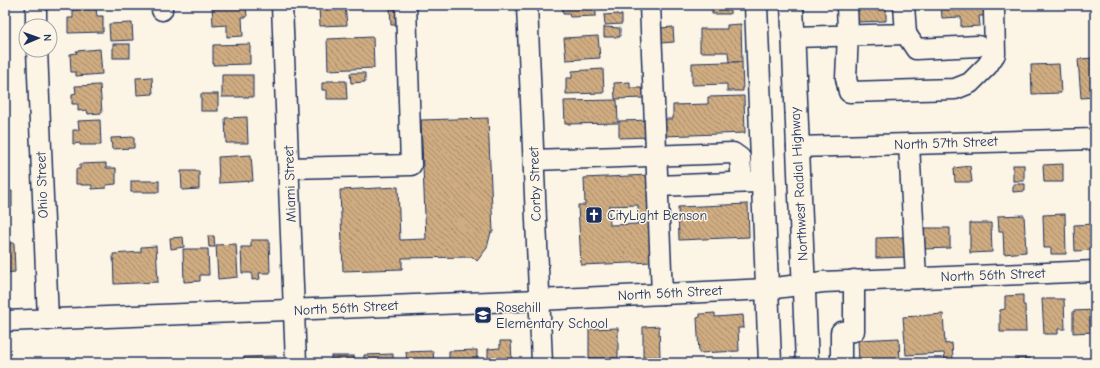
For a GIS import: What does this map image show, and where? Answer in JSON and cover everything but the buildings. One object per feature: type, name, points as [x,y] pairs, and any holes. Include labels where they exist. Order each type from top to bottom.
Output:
[{"type":"main road","points":[[756,5],[752,182],[767,288],[770,363]]},
{"type":"main road","name":"Northwest Radial Highway","points":[[792,5],[807,363]]},
{"type":"street","points":[[36,5],[36,18]]},
{"type":"street","name":"Miami Street","points":[[282,5],[296,363]]},
{"type":"street","points":[[289,168],[411,165],[406,5]]},
{"type":"street","name":"Corby Street","points":[[527,5],[542,363]]},
{"type":"street","points":[[650,5],[662,294]]},
{"type":"street","points":[[847,5],[848,34],[846,78],[849,92],[956,89],[970,82],[987,66],[995,54],[994,11]]},
{"type":"street","points":[[904,5],[906,34],[916,49],[978,46]]},
{"type":"street","points":[[793,36],[906,34]]},
{"type":"street","name":"Ohio Street","points":[[37,58],[48,320]]},
{"type":"street","name":"North 57th Street","points":[[797,147],[1095,139]]},
{"type":"street","points":[[909,144],[916,278]]},
{"type":"street","points":[[534,160],[733,154],[740,158],[752,182],[658,186]]},
{"type":"street","name":"North 56th Street","points":[[5,321],[540,300],[767,288],[854,280],[1095,271]]},
{"type":"street","points":[[841,363],[841,332],[854,331],[854,280]]},
{"type":"place","name":"CityLight Benson","points":[[594,215]]},
{"type":"place","name":"Rosehill Elementary School","points":[[483,315]]}]
